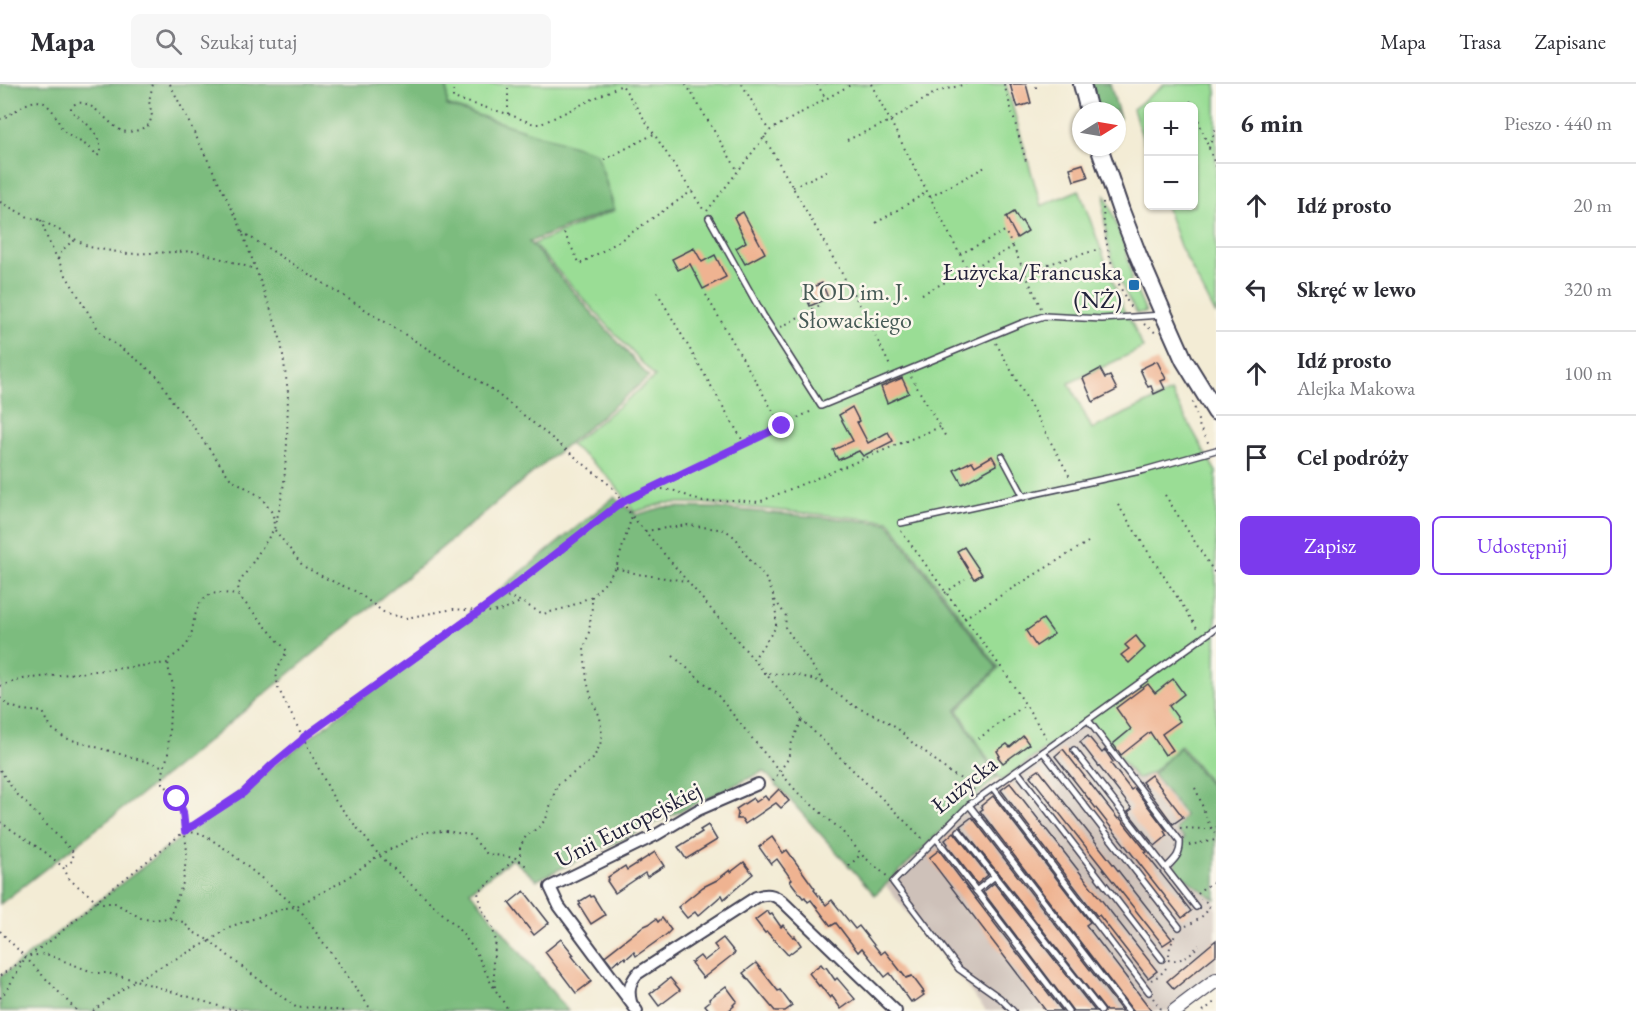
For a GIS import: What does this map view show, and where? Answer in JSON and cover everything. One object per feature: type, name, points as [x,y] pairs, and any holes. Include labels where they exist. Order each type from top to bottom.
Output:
[{"type":"main road","points":[[1082,84],[1087,102]]},
{"type":"main road","points":[[1102,156],[1120,211],[1184,360],[1216,412]]},
{"type":"street","name":"Unii Europejskiej","points":[[634,1008],[559,906],[550,887],[656,836],[698,810],[758,784]]},
{"type":"street","name":"Unii Europejskiej","points":[[634,1008],[629,993],[631,982],[637,974],[764,894],[774,895],[782,901],[896,1011]]},
{"type":"street","points":[[1185,1008],[1216,980]]},
{"type":"lane","points":[[707,215],[773,331],[821,406],[1044,316],[1102,319],[1164,315]]},
{"type":"lane","points":[[901,523],[1145,470],[1213,448]]},
{"type":"lane","points":[[1002,456],[1024,497]]},
{"type":"lane","name":"Łużycka","points":[[893,882],[969,805],[1216,628]]},
{"type":"lane","points":[[1088,720],[1180,841],[1178,855],[1166,868]]},
{"type":"lane","points":[[1074,750],[1196,907]]},
{"type":"lane","points":[[1043,752],[1179,929]]},
{"type":"lane","points":[[1017,771],[1166,960]]},
{"type":"lane","points":[[993,788],[1149,992]]},
{"type":"lane","points":[[969,805],[1128,1011]]},
{"type":"lane","points":[[959,831],[1101,1011]]},
{"type":"lane","points":[[936,838],[1068,1011]]},
{"type":"lane","points":[[976,891],[995,876]]},
{"type":"lane","points":[[893,882],[959,969],[1000,998],[1013,1011]]},
{"type":"path","points":[[0,119],[30,102],[37,101],[47,104],[64,132],[92,149],[96,156],[101,153],[101,146],[82,119],[71,111],[70,106],[75,102],[88,105],[123,132],[132,132],[149,125],[152,116],[149,102],[153,84]]},
{"type":"path","points":[[170,84],[238,221],[281,341],[288,393],[284,483],[274,529],[238,585],[239,596]]},
{"type":"path","points":[[453,84],[453,98],[534,124],[541,124],[622,85],[707,215],[769,130],[852,84]]},
{"type":"path","points":[[508,84],[508,114]]},
{"type":"path","points":[[686,84],[738,171]]},
{"type":"path","points":[[742,84],[769,130]]},
{"type":"path","points":[[817,84],[826,99]]},
{"type":"path","points":[[871,84],[968,270]]},
{"type":"path","points":[[847,140],[890,121],[936,92],[966,84]]},
{"type":"path","points":[[1004,84],[1026,161]]},
{"type":"path","points":[[1198,120],[1216,167]]},
{"type":"path","points":[[1209,147],[1216,127]]},
{"type":"path","points":[[604,160],[654,134]]},
{"type":"path","points":[[764,137],[865,314],[894,376]]},
{"type":"path","points":[[930,197],[987,166]]},
{"type":"path","points":[[793,187],[831,169]]},
{"type":"path","points":[[564,233],[580,264],[618,242],[692,191]]},
{"type":"path","points":[[876,223],[927,192]]},
{"type":"path","points":[[1103,199],[1105,230],[1113,266],[1125,298],[1137,317],[1160,335]]},
{"type":"path","points":[[0,202],[30,218],[41,220],[89,247],[128,254],[196,251],[255,269]]},
{"type":"path","points":[[41,220],[48,240],[101,334],[159,378],[173,402],[230,478],[261,497],[273,514],[274,529],[303,566],[325,579],[357,592],[386,614],[406,618],[453,609],[492,612],[504,610],[520,602]]},
{"type":"path","points":[[960,254],[1005,231],[1044,316]]},
{"type":"path","points":[[242,232],[490,388],[611,486],[632,516],[799,713],[802,720],[930,845]]},
{"type":"path","points":[[58,258],[70,242],[76,240]]},
{"type":"path","points":[[922,294],[1013,247]]},
{"type":"path","points":[[1024,272],[1100,249]]},
{"type":"path","points":[[657,292],[744,443]]},
{"type":"path","points":[[706,295],[782,426]]},
{"type":"path","points":[[773,331],[820,305]]},
{"type":"path","points":[[991,336],[1076,486]]},
{"type":"path","points":[[909,374],[947,439]]},
{"type":"path","points":[[1192,399],[1200,428],[1213,448]]},
{"type":"path","points":[[0,976],[53,939],[185,831],[243,793],[304,737],[501,596],[622,502],[821,406]]},
{"type":"path","points":[[647,490],[675,491],[703,502],[732,500],[759,502],[940,427]]},
{"type":"path","points":[[1165,495],[1216,575]]},
{"type":"path","points":[[1118,505],[1203,637]]},
{"type":"path","points":[[501,596],[516,599],[543,614],[569,607],[592,596],[616,568],[632,516]]},
{"type":"path","points":[[901,523],[897,525],[901,532],[1006,674],[1052,746]]},
{"type":"path","points":[[645,531],[688,525],[725,530],[736,538],[748,558],[768,582],[774,598],[786,616],[785,627],[826,685]]},
{"type":"path","points":[[964,618],[1088,542]]},
{"type":"path","points":[[616,568],[638,574],[686,581]]},
{"type":"path","points":[[945,593],[965,579]]},
{"type":"path","points":[[169,918],[183,883],[187,851],[183,812],[177,799],[163,783],[168,754],[173,685],[168,663],[169,659],[187,645],[201,601],[213,593],[227,593],[239,596],[287,651],[276,672],[278,688],[334,799],[379,855],[456,926],[475,950],[509,1011]]},
{"type":"path","points":[[520,861],[520,847],[526,836],[546,819],[557,785],[593,759],[600,745],[602,736],[600,717],[587,681],[584,649],[589,632],[592,596]]},
{"type":"path","points":[[753,660],[776,627],[774,598]]},
{"type":"path","points":[[674,656],[715,692],[797,792],[841,830],[861,854],[893,882]]},
{"type":"path","points":[[0,686],[23,679],[168,663]]},
{"type":"path","points":[[763,673],[797,675],[826,685],[854,706],[898,729],[916,747],[963,780],[979,798]]},
{"type":"path","points":[[0,698],[8,705],[22,710],[43,712],[51,728],[65,738],[165,767]]},
{"type":"path","points":[[978,739],[1025,705]]},
{"type":"path","points":[[773,781],[788,759],[792,742],[802,720]]},
{"type":"path","points":[[0,770],[15,792],[74,852],[72,861],[63,867]]},
{"type":"path","points":[[1195,788],[1211,829],[1216,834]]},
{"type":"path","points":[[0,822],[45,852],[63,867],[70,880],[97,901],[115,903],[141,918],[150,920],[169,918],[183,922],[193,932],[210,941],[297,1008],[315,1007],[343,1011]]},
{"type":"path","points":[[1171,829],[1216,827]]},
{"type":"path","points":[[185,831],[201,832],[227,850],[303,914],[372,1011]]},
{"type":"path","points":[[93,1011],[135,980],[210,941],[229,927],[285,908],[295,907],[343,881],[379,855],[425,832],[445,831],[470,835],[487,854],[516,858],[529,868]]},
{"type":"path","points":[[1180,846],[1216,840]]},
{"type":"path","points":[[849,866],[861,854]]},
{"type":"path","points":[[495,989],[493,962],[496,941],[478,893],[516,858]]},
{"type":"path","points":[[1199,945],[1182,960],[1166,960],[1179,929],[1194,922],[1207,911],[1209,907],[1206,902],[1196,897],[1203,888],[1216,881]]},
{"type":"path","points":[[0,931],[77,1011]]},
{"type":"path","points":[[26,957],[46,954],[95,973],[107,973],[135,980],[225,1008],[242,1011]]},
{"type":"path","points":[[0,998],[26,957]]},
{"type":"path","points":[[1149,992],[1148,982],[1164,972]]},
{"type":"path","points":[[1203,1011],[1216,1001]]},
{"type":"path","points":[[1156,1002],[1161,1008]]},
{"type":"path","points":[[303,1011],[306,1007]]},
{"type":"shaded area","points":[[1088,718],[1137,779],[1153,772],[1183,816],[1174,830],[1183,838],[1173,870],[1216,902],[1216,979],[1173,1011],[986,1011],[886,886],[980,797]]},
{"type":"green space","points":[[0,84],[447,84],[447,106],[597,153],[614,209],[529,242],[649,377],[175,768],[0,904]]},
{"type":"green space","name":"ROD im. J. Słowackiego","points":[[447,84],[1006,84],[1041,206],[1079,190],[1124,311],[1143,348],[1069,383],[1092,429],[1171,392],[1216,472],[1216,788],[1181,745],[1153,772],[1137,779],[1088,718],[1001,781],[958,710],[999,668],[889,521],[700,503],[665,503],[634,512],[606,475],[570,445],[655,377],[533,244],[615,210],[597,154],[447,105]]},
{"type":"green space","points":[[1089,84],[1110,84],[1115,102],[1094,102]]},
{"type":"green space","points":[[1165,84],[1216,84],[1216,315],[1180,246],[1167,210],[1198,210],[1198,102],[1144,102],[1144,142],[1133,109]]},
{"type":"green space","points":[[1105,194],[1126,250],[1132,288],[1135,288],[1146,312],[1137,313],[1116,272],[1107,240]]},
{"type":"green space","points":[[614,497],[636,515],[664,507],[714,508],[888,523],[997,668],[956,710],[997,777],[875,895],[764,771],[537,880],[512,859],[470,891],[568,1011],[0,1011],[0,977],[451,629]]},
{"type":"green space","points":[[1180,747],[1216,790],[1216,900],[1174,870],[1184,838],[1176,830],[1185,815],[1153,774]]},
{"type":"building","points":[[1010,84],[1026,84],[1031,103],[1018,107]]},
{"type":"building","points":[[1083,164],[1088,177],[1074,181],[1070,168]]},
{"type":"building","points":[[743,212],[765,253],[745,264],[736,248],[746,242],[734,217]]},
{"type":"building","points":[[1014,212],[1028,231],[1017,238],[1006,217]]},
{"type":"building","points":[[694,248],[702,262],[715,255],[726,277],[703,289],[690,264],[678,270],[672,259]]},
{"type":"building","points":[[822,283],[828,298],[810,306],[804,291]]},
{"type":"building","points":[[1157,361],[1166,379],[1161,381],[1165,389],[1154,394],[1151,386],[1148,387],[1140,369]]},
{"type":"building","points":[[1100,369],[1105,378],[1110,376],[1117,390],[1093,402],[1083,378]]},
{"type":"building","points":[[902,378],[909,393],[887,403],[881,387]]},
{"type":"building","points":[[852,407],[868,443],[888,432],[893,441],[863,456],[859,451],[838,460],[833,450],[853,441],[839,415]]},
{"type":"building","points":[[992,456],[997,465],[962,484],[954,470],[972,461],[975,466]]},
{"type":"building","points":[[964,547],[982,574],[974,579],[957,551]]},
{"type":"building","points":[[1043,619],[1054,634],[1036,646],[1026,631]]},
{"type":"building","points":[[1136,636],[1145,648],[1129,663],[1121,655],[1129,649],[1125,645]]},
{"type":"building","points":[[1173,679],[1184,694],[1169,706],[1180,721],[1162,734],[1173,750],[1165,755],[1150,732],[1121,755],[1113,744],[1131,729],[1116,708],[1148,684],[1155,693]]},
{"type":"building","points":[[1023,736],[1029,744],[1003,763],[997,751],[1007,744],[1010,747]]},
{"type":"building","points":[[1088,736],[1102,753],[1105,750],[1113,762],[1111,764],[1131,790],[1134,788],[1166,830],[1164,831],[1167,836],[1155,846],[1128,812],[1132,809],[1080,742]]},
{"type":"building","points":[[1063,749],[1147,852],[1145,853],[1191,911],[1182,918],[1055,756]]},
{"type":"building","points":[[1039,770],[1172,939],[1163,945],[1030,776]]},
{"type":"building","points":[[1151,775],[1183,817],[1173,824],[1142,782]]},
{"type":"building","points":[[1010,783],[1157,971],[1148,978],[1099,915],[1097,916],[1001,790]]},
{"type":"building","points":[[779,789],[789,801],[781,808],[776,803],[745,824],[742,819],[737,819],[736,809],[753,798],[756,802],[765,796],[768,800]]},
{"type":"building","points":[[993,796],[1090,922],[1086,925],[1152,1011],[1133,1011],[980,811],[983,809],[981,806]]},
{"type":"building","points":[[972,817],[1122,1011],[1106,1011],[960,826]]},
{"type":"building","points":[[708,825],[717,840],[686,859],[678,847],[702,832],[700,830]]},
{"type":"building","points":[[954,832],[988,875],[977,884],[947,845],[945,840]]},
{"type":"building","points":[[772,837],[783,853],[787,850],[826,905],[832,900],[855,929],[859,926],[881,954],[885,951],[906,978],[912,976],[924,995],[911,1002],[890,973],[885,977],[862,948],[858,952],[836,923],[831,926],[811,900],[808,902],[805,897],[803,898],[777,859],[771,864],[759,847]]},
{"type":"building","points":[[939,850],[1062,1011],[1046,1011],[929,858]]},
{"type":"building","points":[[655,852],[664,866],[647,877],[645,873],[615,893],[607,881],[608,877],[625,866],[627,870]]},
{"type":"building","points":[[744,862],[753,874],[724,899],[722,895],[698,916],[695,912],[687,918],[678,907],[703,887]]},
{"type":"building","points":[[994,883],[1095,1011],[1073,1011],[983,892]]},
{"type":"building","points":[[524,891],[549,923],[534,935],[509,903]]},
{"type":"building","points":[[590,895],[605,915],[591,924],[579,905],[581,904],[579,902]]},
{"type":"building","points":[[767,911],[781,927],[783,925],[793,937],[795,936],[801,945],[788,955],[755,920]]},
{"type":"building","points":[[662,918],[671,930],[667,934],[636,956],[634,952],[626,959],[625,957],[620,961],[619,959],[612,965],[605,956],[642,927],[656,919],[658,922]]},
{"type":"building","points":[[723,938],[735,953],[703,978],[691,963],[700,956],[704,961],[718,950],[714,945]]},
{"type":"building","points":[[561,939],[592,981],[576,993],[545,952]]},
{"type":"building","points":[[1216,940],[1216,955],[1174,989],[1167,981]]},
{"type":"building","points":[[756,963],[792,1006],[785,1011],[775,1011],[743,973]]},
{"type":"building","points":[[821,964],[855,999],[841,1009],[832,996],[830,998],[809,973]]},
{"type":"building","points":[[670,978],[680,990],[659,1006],[650,994]]},
{"type":"building","points":[[726,986],[737,1001],[734,1006],[728,1011],[710,1011],[705,1005]]},
{"type":"place","name":"Łużycka/Francuska (NŻ)","points":[[1134,285]]},
{"type":"route","points":[[177,799],[183,812],[185,831],[243,793],[304,737],[502,595],[622,502],[782,426]]}]
